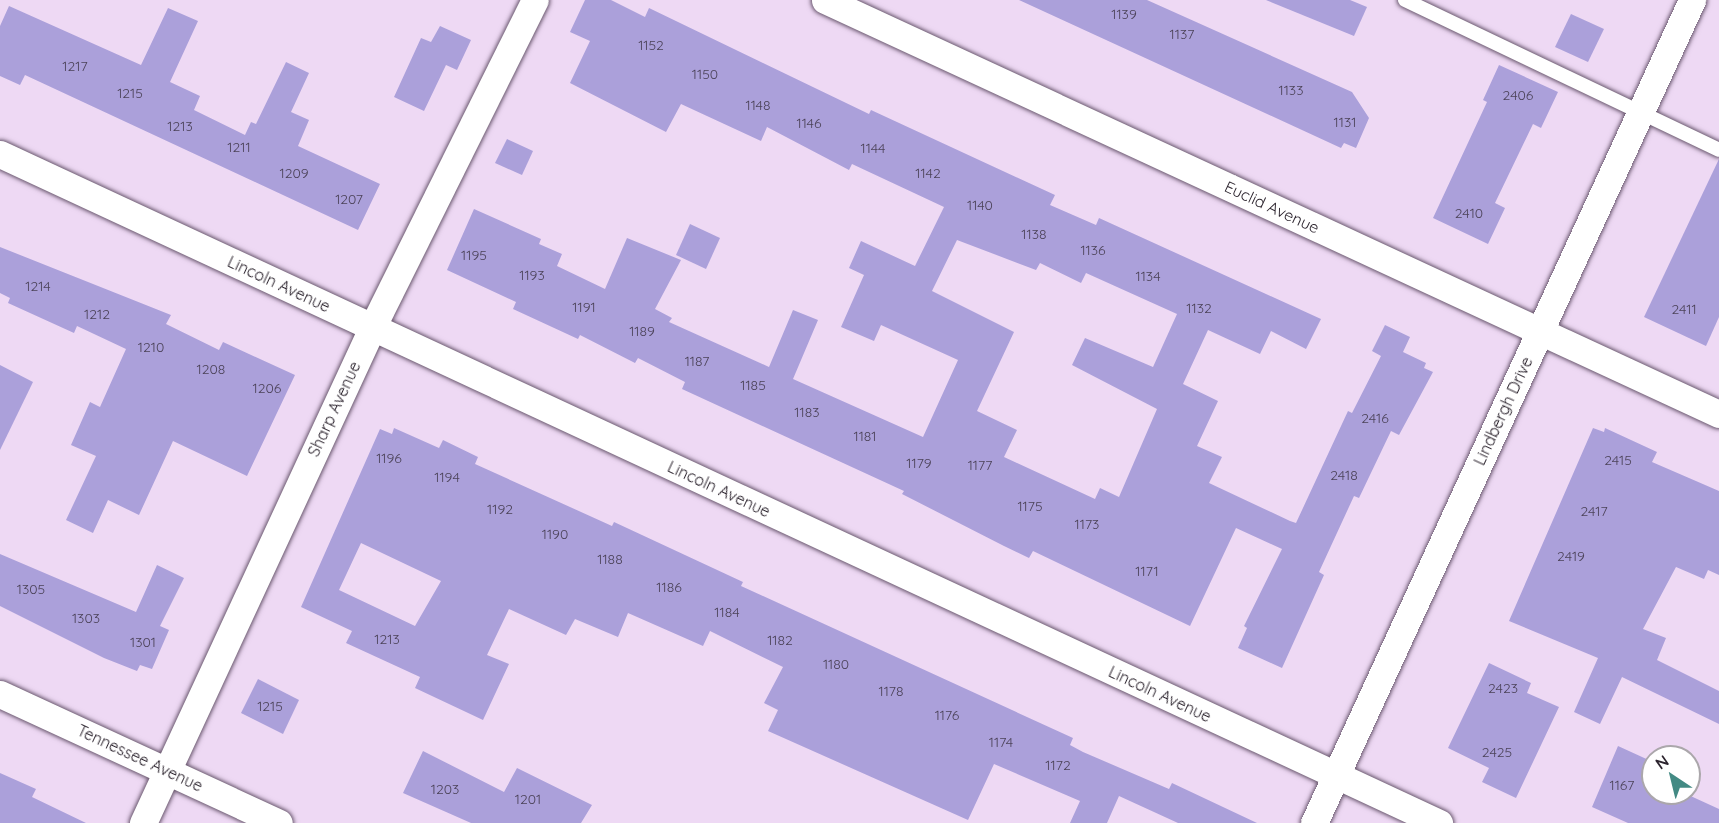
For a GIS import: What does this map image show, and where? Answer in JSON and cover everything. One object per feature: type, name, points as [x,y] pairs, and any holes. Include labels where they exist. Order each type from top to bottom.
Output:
[{"type":"street","name":"Sharp Avenue","points":[[143,823],[372,328],[535,0]]},
{"type":"street","name":"Euclid Avenue","points":[[825,0],[1719,414]]},
{"type":"street","name":"Lindbergh Drive","points":[[1314,823],[1692,0]]},
{"type":"street","name":"Lincoln Avenue","points":[[0,154],[1439,823]]},
{"type":"street","name":"Tennessee Avenue","points":[[0,694],[279,823]]},
{"type":"lane","points":[[1405,0],[1719,150]]},
{"type":"building","points":[[585,0],[611,0],[645,17],[649,8],[869,114],[871,110],[1055,195],[1050,205],[1096,225],[1099,218],[1321,319],[1306,349],[1271,331],[1260,354],[1208,330],[1183,384],[1218,401],[1197,446],[1222,457],[1209,483],[1290,521],[1296,523],[1348,411],[1352,413],[1381,356],[1372,351],[1385,325],[1410,337],[1403,352],[1426,363],[1424,368],[1433,372],[1399,435],[1391,431],[1359,498],[1354,496],[1319,572],[1324,575],[1282,668],[1238,648],[1247,628],[1244,626],[1282,549],[1236,528],[1190,626],[1033,551],[1029,558],[902,494],[904,491],[682,389],[685,382],[638,358],[635,363],[580,335],[578,339],[513,309],[516,302],[447,270],[474,209],[541,239],[539,244],[562,254],[557,266],[605,289],[627,238],[681,260],[655,309],[672,318],[669,322],[769,367],[793,310],[818,320],[793,379],[923,437],[958,360],[881,325],[874,341],[841,327],[864,275],[849,268],[861,241],[915,266],[944,207],[852,164],[849,170],[767,127],[761,141],[681,104],[666,132],[570,83],[590,41],[570,32]],"holes":[[[957,240],[1036,270],[1040,263],[1081,283],[1086,273],[1177,314],[1153,367],[1085,338],[1072,365],[1157,409],[1119,497],[1100,488],[1095,499],[1004,457],[1017,430],[977,411],[1014,332],[932,291]]]},
{"type":"building","points":[[1019,0],[1147,0],[1352,92],[1369,118],[1356,148],[1344,143],[1341,148]]},
{"type":"building","points":[[1266,0],[1350,0],[1367,7],[1354,36]]},
{"type":"building","points":[[9,6],[141,65],[168,8],[198,21],[170,82],[200,96],[194,110],[245,135],[251,122],[256,124],[286,62],[309,73],[291,112],[309,120],[298,146],[380,184],[358,230],[25,75],[20,85],[0,76],[0,26]]},
{"type":"building","points":[[1571,14],[1604,29],[1588,62],[1555,47]]},
{"type":"building","points":[[440,26],[471,40],[457,70],[446,65],[424,111],[394,97],[421,38],[431,42]]},
{"type":"building","points":[[1499,65],[1558,92],[1541,128],[1533,124],[1495,203],[1505,208],[1488,244],[1433,218],[1487,102],[1483,100]]},
{"type":"building","points":[[507,139],[533,151],[522,175],[495,163]]},
{"type":"building","points":[[1719,159],[1719,317],[1706,346],[1644,317]]},
{"type":"building","points":[[690,224],[720,238],[706,269],[676,255]]},
{"type":"building","points":[[0,247],[171,315],[166,324],[219,350],[223,342],[295,375],[247,476],[173,441],[139,515],[108,500],[93,533],[66,520],[96,456],[71,445],[90,402],[100,407],[126,349],[77,326],[74,333],[8,303],[10,298],[0,293]]},
{"type":"building","points":[[0,365],[33,382],[0,450]]},
{"type":"building","points":[[394,428],[439,448],[443,440],[478,457],[475,464],[612,526],[614,522],[743,582],[741,586],[1073,738],[1070,745],[1083,752],[1169,789],[1172,783],[1257,823],[1178,823],[1119,796],[1107,823],[1070,823],[1080,801],[994,764],[968,820],[768,731],[778,710],[764,703],[783,667],[710,631],[703,646],[628,613],[618,637],[575,619],[566,635],[509,609],[487,655],[509,664],[483,720],[415,688],[420,677],[346,643],[352,631],[301,607],[380,429],[392,434]],"holes":[[[361,543],[441,581],[415,626],[339,590]]]},
{"type":"building","points":[[1593,428],[1604,432],[1605,428],[1657,452],[1652,462],[1719,491],[1719,575],[1708,570],[1704,579],[1676,567],[1643,629],[1666,638],[1657,660],[1719,691],[1719,724],[1622,677],[1600,724],[1574,712],[1598,658],[1509,621]]},
{"type":"building","points":[[0,554],[136,612],[157,565],[184,578],[160,626],[169,630],[152,669],[140,665],[137,671],[104,658],[0,606]]},
{"type":"building","points":[[1489,663],[1531,683],[1527,693],[1559,707],[1516,798],[1482,782],[1489,768],[1448,748]]},
{"type":"building","points":[[258,679],[299,700],[283,734],[241,713]]},
{"type":"building","points":[[1618,746],[1641,757],[1641,805],[1701,805],[1701,801],[1719,809],[1719,823],[1628,823],[1592,807]]},
{"type":"building","points":[[423,751],[504,792],[517,768],[592,805],[581,823],[471,823],[403,793]]},
{"type":"building","points":[[0,773],[36,789],[32,797],[86,823],[0,823]]}]
